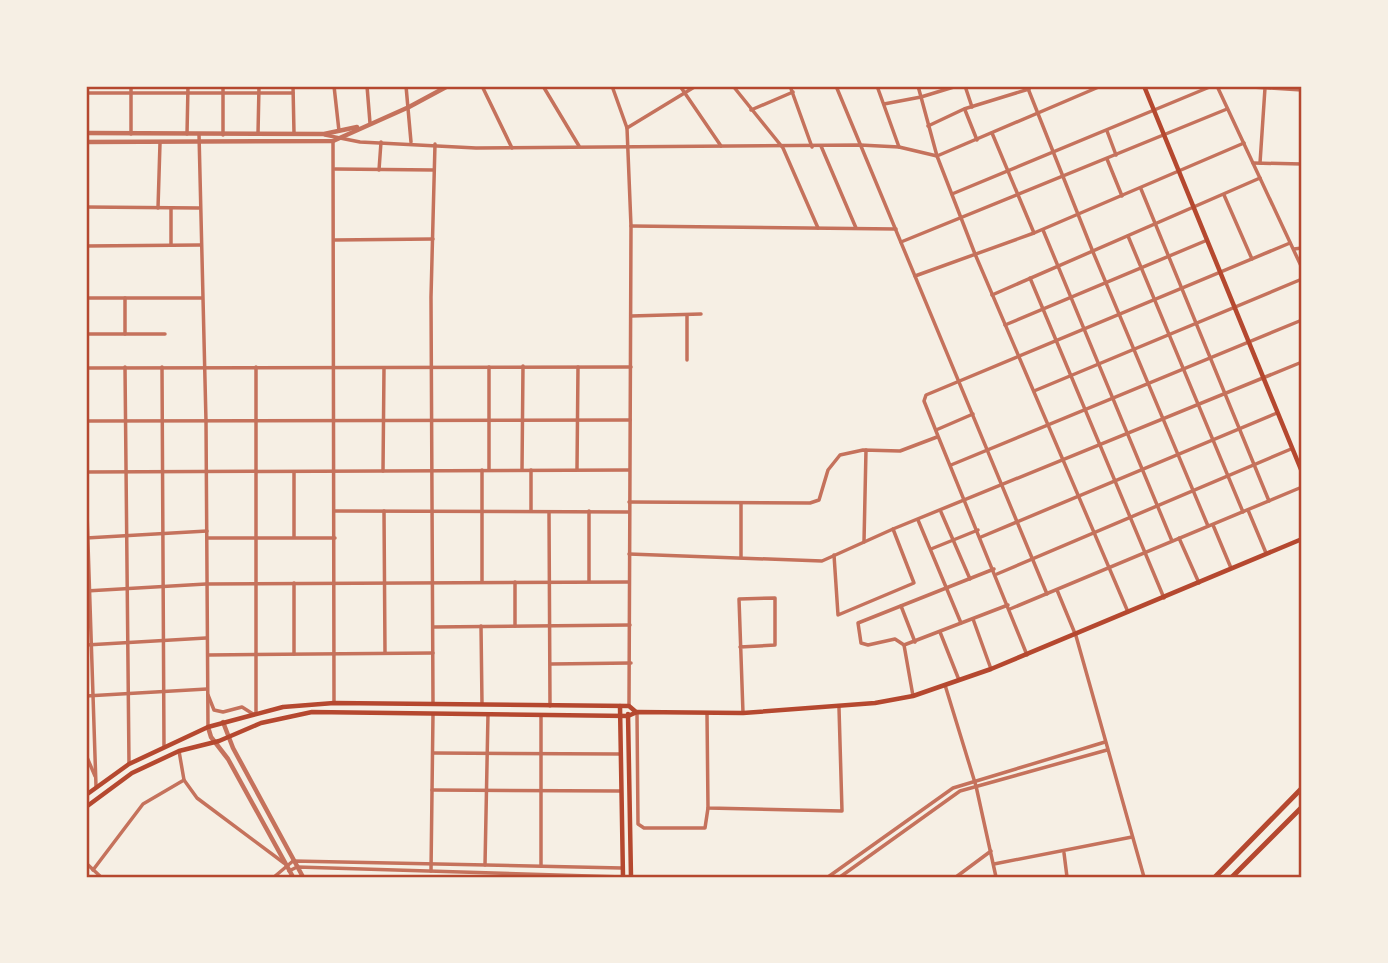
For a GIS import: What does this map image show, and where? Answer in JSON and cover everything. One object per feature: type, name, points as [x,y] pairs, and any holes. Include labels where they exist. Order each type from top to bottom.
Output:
[{"type":"highway","points":[[1215,877],[1302,788]]},
{"type":"highway","points":[[1232,877],[1302,807]]},
{"type":"main road","points":[[1144,86],[1177,173],[1302,472]]},
{"type":"main road","points":[[86,807],[132,773],[179,751],[215,742],[261,723],[312,712],[628,716],[637,712],[707,714],[839,708],[913,696],[1076,636],[1302,540]]},
{"type":"main road","points":[[86,795],[97,782],[129,764],[208,727],[254,713],[334,703],[629,706],[637,712]]},
{"type":"main road","points":[[620,706],[622,877]]},
{"type":"main road","points":[[629,706],[631,877]]},
{"type":"street","points":[[131,86],[131,134]]},
{"type":"street","points":[[187,134],[188,86]]},
{"type":"street","points":[[223,86],[223,135]]},
{"type":"street","points":[[258,86],[258,134]]},
{"type":"street","points":[[293,86],[294,133]]},
{"type":"street","points":[[334,86],[339,131]]},
{"type":"street","points":[[367,86],[368,124]]},
{"type":"street","points":[[406,86],[411,142]]},
{"type":"street","points":[[86,142],[333,141],[409,107],[439,88],[448,86]]},
{"type":"street","points":[[482,86],[512,148]]},
{"type":"street","points":[[542,86],[579,146]]},
{"type":"street","points":[[612,86],[627,128],[631,226],[629,706]]},
{"type":"street","points":[[680,86],[721,146]]},
{"type":"street","points":[[627,128],[695,86]]},
{"type":"street","points":[[733,86],[783,148],[818,228]]},
{"type":"street","points":[[790,86],[812,146]]},
{"type":"street","points":[[836,86],[1047,594]]},
{"type":"street","points":[[877,86],[898,147]]},
{"type":"street","points":[[918,86],[937,156],[975,254],[1076,495],[1129,613]]},
{"type":"street","points":[[884,104],[957,86]]},
{"type":"street","points":[[965,86],[972,107]]},
{"type":"street","points":[[86,133],[324,134],[381,142],[512,148],[783,148],[860,145],[898,147],[937,156],[1101,86]]},
{"type":"street","points":[[952,194],[1214,86],[1244,143],[1302,268]]},
{"type":"street","points":[[1236,86],[1302,90]]},
{"type":"street","points":[[928,126],[964,109],[1028,87],[1077,214],[1163,420],[1232,569]]},
{"type":"street","points":[[1260,163],[1265,88]]},
{"type":"street","points":[[751,110],[793,92]]},
{"type":"street","points":[[86,93],[293,93]]},
{"type":"street","points":[[964,109],[977,140]]},
{"type":"street","points":[[901,243],[1019,197],[1227,109]]},
{"type":"street","points":[[324,134],[368,124]]},
{"type":"street","points":[[1107,131],[1116,155]]},
{"type":"street","points":[[992,133],[1034,233]]},
{"type":"street","points":[[199,134],[206,421],[208,727],[292,877]]},
{"type":"street","points":[[333,141],[334,703]]},
{"type":"street","points":[[379,170],[381,142]]},
{"type":"street","points":[[158,208],[160,143]]},
{"type":"street","points":[[915,276],[1034,233],[1244,143]]},
{"type":"street","points":[[433,705],[434,471],[431,368],[435,144]]},
{"type":"street","points":[[821,146],[856,228]]},
{"type":"street","points":[[1107,159],[1122,196]]},
{"type":"street","points":[[1253,163],[1302,164]]},
{"type":"street","points":[[335,170],[434,170]]},
{"type":"street","points":[[992,295],[1260,178]]},
{"type":"street","points":[[1141,188],[1269,501]]},
{"type":"street","points":[[1224,195],[1252,259]]},
{"type":"street","points":[[86,206],[200,208]]},
{"type":"street","points":[[171,208],[171,246]]},
{"type":"street","points":[[631,226],[896,229]]},
{"type":"street","points":[[1042,229],[1172,541]]},
{"type":"street","points":[[1128,236],[1228,476],[1267,555]]},
{"type":"street","points":[[334,240],[433,239]]},
{"type":"street","points":[[1005,325],[1205,241]]},
{"type":"street","points":[[1027,654],[924,401],[926,395],[1290,243]]},
{"type":"street","points":[[86,246],[200,245]]},
{"type":"street","points":[[1294,248],[1302,248]]},
{"type":"street","points":[[1030,278],[1164,598]]},
{"type":"street","points":[[1034,391],[1302,279]]},
{"type":"street","points":[[86,298],[202,299]]},
{"type":"street","points":[[125,298],[125,334]]},
{"type":"street","points":[[631,316],[701,314]]},
{"type":"street","points":[[687,315],[687,360]]},
{"type":"street","points":[[951,465],[1302,320]]},
{"type":"street","points":[[86,334],[165,334]]},
{"type":"street","points":[[629,554],[822,561],[893,528],[941,512],[1302,362]]},
{"type":"street","points":[[522,470],[523,366]]},
{"type":"street","points":[[578,366],[578,470]]},
{"type":"street","points":[[125,367],[129,764]]},
{"type":"street","points":[[207,690],[214,710],[223,712],[242,707],[254,713],[256,367]]},
{"type":"street","points":[[383,471],[384,367]]},
{"type":"street","points":[[489,367],[489,470]]},
{"type":"street","points":[[86,368],[631,367]]},
{"type":"street","points":[[162,368],[164,747]]},
{"type":"street","points":[[981,537],[1076,495],[1117,482],[1214,442],[1277,413]]},
{"type":"street","points":[[936,430],[973,414]]},
{"type":"street","points":[[86,421],[630,420]]},
{"type":"street","points":[[629,502],[741,504],[816,501],[828,470],[839,455],[866,450],[900,451],[938,436]]},
{"type":"street","points":[[913,696],[904,645],[895,639],[868,645],[861,643],[857,632],[862,620],[1033,558],[1291,449]]},
{"type":"street","points":[[864,542],[866,450]]},
{"type":"street","points":[[482,470],[482,582]]},
{"type":"street","points":[[531,470],[531,511]]},
{"type":"street","points":[[86,472],[629,470]]},
{"type":"street","points":[[294,472],[294,537]]},
{"type":"street","points":[[86,483],[97,782]]},
{"type":"street","points":[[904,645],[1047,594],[1302,487]]},
{"type":"street","points":[[741,504],[741,557]]},
{"type":"street","points":[[335,511],[629,512]]},
{"type":"street","points":[[384,511],[385,653]]},
{"type":"street","points":[[550,511],[550,706]]},
{"type":"street","points":[[589,512],[589,581]]},
{"type":"street","points":[[941,512],[970,579]]},
{"type":"street","points":[[918,520],[961,623]]},
{"type":"street","points":[[834,555],[838,615],[914,583],[893,528]]},
{"type":"street","points":[[931,550],[978,530]]},
{"type":"street","points":[[87,538],[207,531]]},
{"type":"street","points":[[207,538],[335,538]]},
{"type":"street","points":[[1179,538],[1199,583]]},
{"type":"street","points":[[515,582],[515,626]]},
{"type":"street","points":[[88,590],[206,583],[630,582]]},
{"type":"street","points":[[294,583],[294,654]]},
{"type":"street","points":[[1056,590],[1076,636],[1144,877]]},
{"type":"street","points":[[740,647],[775,645],[775,598],[739,599],[740,647],[743,713]]},
{"type":"street","points":[[901,606],[915,642]]},
{"type":"street","points":[[973,619],[991,669]]},
{"type":"street","points":[[433,626],[630,625]]},
{"type":"street","points":[[481,626],[482,705]]},
{"type":"street","points":[[940,632],[959,680]]},
{"type":"street","points":[[86,645],[207,638]]},
{"type":"street","points":[[207,655],[433,653]]},
{"type":"street","points":[[551,664],[631,663]]},
{"type":"street","points":[[945,685],[976,786],[996,877]]},
{"type":"street","points":[[86,696],[207,690]]},
{"type":"street","points":[[620,706],[629,695]]},
{"type":"street","points":[[708,808],[842,811],[839,708]]},
{"type":"street","points":[[637,712],[638,824],[644,828],[705,828],[708,808],[707,714]]},
{"type":"street","points":[[431,871],[433,714]]},
{"type":"street","points":[[485,865],[488,714]]},
{"type":"street","points":[[541,715],[541,866]]},
{"type":"street","points":[[223,722],[303,877]]},
{"type":"street","points":[[828,877],[933,800],[974,779],[1105,741]]},
{"type":"street","points":[[840,877],[955,793],[1107,750]]},
{"type":"street","points":[[179,751],[184,780],[197,798],[286,865]]},
{"type":"street","points":[[433,753],[620,754]]},
{"type":"street","points":[[86,755],[97,782]]},
{"type":"street","points":[[93,870],[143,804],[184,780]]},
{"type":"street","points":[[432,790],[621,791]]},
{"type":"street","points":[[994,864],[1064,853],[1132,837]]},
{"type":"street","points":[[956,877],[991,851]]},
{"type":"street","points":[[1064,853],[1067,877]]},
{"type":"street","points":[[274,877],[293,861],[622,868]]},
{"type":"street","points":[[86,863],[101,877]]},
{"type":"street","points":[[289,871],[297,867],[622,877]]}]
